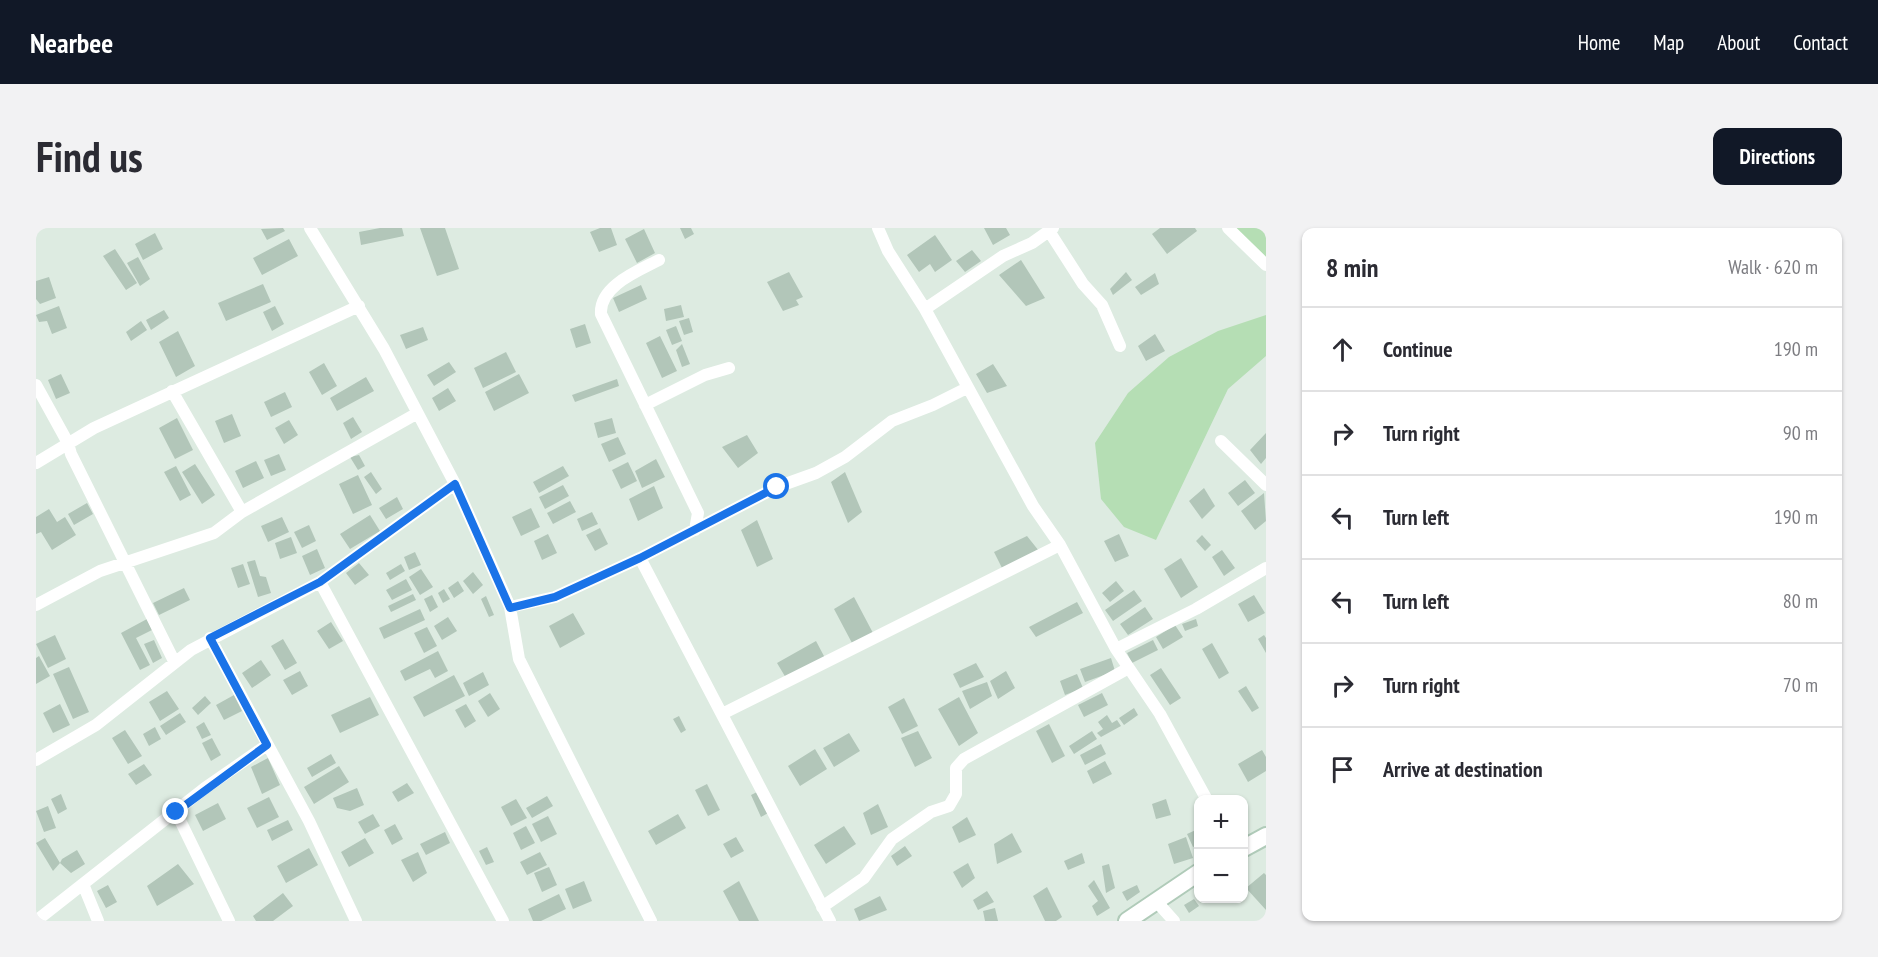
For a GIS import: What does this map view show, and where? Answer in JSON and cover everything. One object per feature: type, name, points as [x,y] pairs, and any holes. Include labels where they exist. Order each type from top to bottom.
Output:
[{"type":"main road","points":[[1248,846],[1266,836]]},
{"type":"main road","points":[[1126,921],[1194,876]]},
{"type":"street","points":[[310,228],[384,349],[416,414],[455,484],[510,608],[519,659],[651,921]]},
{"type":"street","points":[[878,228],[888,251],[926,309],[1033,506],[1060,545],[1127,669],[1160,714],[1204,795]]},
{"type":"street","points":[[1228,228],[1266,265]]},
{"type":"street","points":[[926,309],[1003,255],[1051,230],[1083,284],[1102,305],[1120,346]]},
{"type":"street","points":[[659,260],[606,294],[600,307],[603,322],[698,513],[695,530]]},
{"type":"street","points":[[36,463],[68,443],[172,391],[293,339],[359,306]]},
{"type":"street","points":[[645,405],[705,375],[729,368]]},
{"type":"street","points":[[36,385],[68,443],[71,454],[174,662]]},
{"type":"street","points":[[510,608],[555,597],[640,558],[777,487],[816,473],[845,457],[892,421],[933,405],[967,388]]},
{"type":"street","points":[[172,391],[242,512]]},
{"type":"street","points":[[36,605],[100,571],[214,533],[242,512],[416,414]]},
{"type":"street","points":[[1221,441],[1266,485]]},
{"type":"street","points":[[36,760],[96,725],[148,686],[174,662],[210,638],[320,582],[455,484]]},
{"type":"street","points":[[722,714],[1060,545]]},
{"type":"street","points":[[640,558],[830,921]]},
{"type":"street","points":[[1116,649],[1196,609],[1266,568]]},
{"type":"street","points":[[320,582],[503,921]]},
{"type":"street","points":[[210,638],[309,820],[356,921]]},
{"type":"street","points":[[822,907],[864,878],[892,838],[931,813],[949,806],[956,794],[956,768],[964,759],[1127,669]]},
{"type":"street","points":[[36,921],[176,812],[267,745]]},
{"type":"street","points":[[176,812],[229,921]]},
{"type":"street","points":[[83,884],[98,921]]},
{"type":"street","points":[[1155,902],[1174,921]]},
{"type":"green space","points":[[1231,228],[1266,228],[1266,260]]},
{"type":"green space","points":[[1266,315],[1266,356],[1228,389],[1156,540],[1124,527],[1101,499],[1095,443],[1128,393],[1169,357],[1218,331]]},
{"type":"building","points":[[283,228],[285,231],[267,240],[261,229]]},
{"type":"building","points":[[380,228],[402,228],[404,236],[361,245],[359,232]]},
{"type":"building","points":[[420,228],[445,228],[459,269],[437,276]]},
{"type":"building","points":[[600,228],[611,228],[617,245],[599,252],[590,232]]},
{"type":"building","points":[[680,228],[691,228],[694,234],[685,239]]},
{"type":"building","points":[[984,228],[1006,228],[1010,235],[993,245]]},
{"type":"building","points":[[1160,228],[1195,228],[1197,231],[1167,254],[1152,234]]},
{"type":"building","points":[[644,229],[655,253],[637,263],[625,239]]},
{"type":"building","points":[[155,233],[163,249],[143,260],[135,244]]},
{"type":"building","points":[[935,235],[952,260],[935,272],[930,264],[919,272],[907,255]]},
{"type":"building","points":[[289,239],[298,256],[262,275],[253,258]]},
{"type":"building","points":[[115,249],[137,283],[126,290],[103,256]]},
{"type":"building","points":[[972,250],[981,261],[965,272],[956,261]]},
{"type":"building","points":[[138,257],[150,279],[140,286],[127,263]]},
{"type":"building","points":[[1021,260],[1045,298],[1026,306],[999,275]]},
{"type":"building","points":[[789,272],[803,297],[796,300],[799,305],[783,311],[767,282]]},
{"type":"building","points":[[1126,272],[1132,280],[1113,295],[1110,289]]},
{"type":"building","points":[[1155,273],[1159,284],[1141,295],[1135,287]]},
{"type":"building","points":[[49,277],[56,298],[40,304],[36,299],[36,281]]},
{"type":"building","points":[[263,284],[271,302],[226,321],[218,303]]},
{"type":"building","points":[[641,285],[647,299],[619,312],[613,298]]},
{"type":"building","points":[[681,305],[684,317],[666,321],[664,309]]},
{"type":"building","points":[[59,306],[67,328],[52,334],[47,321],[39,322],[36,315]]},
{"type":"building","points":[[275,306],[284,324],[272,331],[263,312]]},
{"type":"building","points":[[164,310],[169,318],[151,330],[146,320]]},
{"type":"building","points":[[689,318],[693,332],[684,335],[679,321]]},
{"type":"building","points":[[141,321],[147,330],[131,341],[126,332]]},
{"type":"building","points":[[585,324],[591,343],[576,348],[570,329]]},
{"type":"building","points":[[676,326],[682,341],[672,345],[666,330]]},
{"type":"building","points":[[423,327],[428,340],[406,349],[400,335]]},
{"type":"building","points":[[178,331],[195,366],[176,377],[159,342]]},
{"type":"building","points":[[1155,334],[1165,351],[1146,361],[1138,346]]},
{"type":"building","points":[[660,336],[677,371],[662,378],[646,343]]},
{"type":"building","points":[[682,344],[690,364],[682,367],[676,350]]},
{"type":"building","points":[[506,352],[516,372],[483,388],[474,368]]},
{"type":"building","points":[[449,362],[456,372],[434,386],[427,375]]},
{"type":"building","points":[[324,363],[337,386],[322,395],[309,372]]},
{"type":"building","points":[[993,364],[1007,386],[987,393],[976,374]]},
{"type":"building","points":[[61,374],[70,393],[56,399],[48,380]]},
{"type":"building","points":[[519,374],[529,393],[494,411],[485,392]]},
{"type":"building","points":[[366,377],[374,391],[337,411],[330,398]]},
{"type":"building","points":[[617,379],[619,386],[575,402],[572,395]]},
{"type":"building","points":[[448,388],[456,401],[439,411],[432,398]]},
{"type":"building","points":[[285,392],[292,407],[271,417],[264,402]]},
{"type":"building","points":[[232,414],[241,436],[224,443],[215,421]]},
{"type":"building","points":[[353,417],[362,432],[351,439],[343,423]]},
{"type":"building","points":[[177,418],[193,450],[175,459],[159,428]]},
{"type":"building","points":[[612,418],[616,433],[598,438],[594,423]]},
{"type":"building","points":[[289,420],[298,435],[284,444],[275,428]]},
{"type":"building","points":[[1266,433],[1266,458],[1261,464],[1250,450]]},
{"type":"building","points":[[747,435],[758,453],[738,468],[722,447]]},
{"type":"building","points":[[618,437],[626,454],[609,462],[601,444]]},
{"type":"building","points":[[279,454],[286,470],[271,476],[264,460]]},
{"type":"building","points":[[359,455],[365,466],[358,470],[350,457]]},
{"type":"building","points":[[656,459],[665,477],[642,488],[635,471]]},
{"type":"building","points":[[256,461],[264,478],[243,488],[235,471]]},
{"type":"building","points":[[628,462],[637,481],[621,489],[612,470]]},
{"type":"building","points":[[195,464],[215,495],[202,504],[182,472]]},
{"type":"building","points":[[176,466],[191,495],[180,501],[164,472]]},
{"type":"building","points":[[563,466],[569,476],[539,493],[533,482]]},
{"type":"building","points":[[371,472],[382,489],[376,494],[364,477]]},
{"type":"building","points":[[845,472],[862,512],[848,523],[831,482]]},
{"type":"building","points":[[358,475],[372,505],[353,514],[339,484]]},
{"type":"building","points":[[1245,480],[1255,493],[1238,506],[1228,493]]},
{"type":"building","points":[[563,485],[569,496],[545,509],[539,497]]},
{"type":"building","points":[[654,486],[663,508],[638,521],[629,499]]},
{"type":"building","points":[[1204,488],[1215,506],[1202,519],[1189,501]]},
{"type":"building","points":[[1264,493],[1266,521],[1255,530],[1241,511]]},
{"type":"building","points":[[397,497],[403,509],[386,519],[379,508]]},
{"type":"building","points":[[570,501],[576,512],[553,524],[547,513]]},
{"type":"building","points":[[87,503],[93,514],[74,525],[68,514]]},
{"type":"building","points":[[531,508],[540,527],[521,536],[512,517]]},
{"type":"building","points":[[49,509],[57,522],[65,517],[76,535],[52,550],[41,532],[36,534],[36,517]]},
{"type":"building","points":[[592,512],[598,524],[582,531],[577,519]]},
{"type":"building","points":[[370,515],[380,531],[350,549],[340,534]]},
{"type":"building","points":[[282,517],[289,532],[268,542],[261,526]]},
{"type":"building","points":[[757,520],[773,559],[757,567],[741,530]]},
{"type":"building","points":[[309,525],[316,541],[302,548],[294,532]]},
{"type":"building","points":[[600,528],[608,544],[595,551],[586,535]]},
{"type":"building","points":[[548,534],[557,553],[542,560],[534,541]]},
{"type":"building","points":[[1119,534],[1129,556],[1115,562],[1104,541]]},
{"type":"building","points":[[1202,535],[1211,545],[1205,551],[1196,541]]},
{"type":"building","points":[[1027,536],[1039,551],[1003,570],[994,552]]},
{"type":"building","points":[[291,537],[297,553],[280,559],[275,543]]},
{"type":"building","points":[[317,549],[325,568],[310,575],[302,556]]},
{"type":"building","points":[[1222,550],[1235,568],[1224,576],[1212,557]]},
{"type":"building","points":[[415,552],[421,565],[409,570],[404,557]]},
{"type":"building","points":[[1181,558],[1198,587],[1181,598],[1164,569]]},
{"type":"building","points":[[255,560],[260,576],[266,577],[271,593],[258,597],[247,562]]},
{"type":"building","points":[[359,563],[369,575],[355,585],[346,573]]},
{"type":"building","points":[[243,564],[250,584],[238,588],[231,568]]},
{"type":"building","points":[[401,564],[405,571],[390,580],[386,573]]},
{"type":"building","points":[[421,569],[433,587],[420,595],[409,577]]},
{"type":"building","points":[[473,572],[483,585],[473,594],[463,581]]},
{"type":"building","points":[[406,579],[412,590],[392,600],[386,590]]},
{"type":"building","points":[[458,581],[464,591],[454,598],[448,588]]},
{"type":"building","points":[[1116,581],[1124,591],[1110,602],[1102,593]]},
{"type":"building","points":[[184,588],[190,600],[159,615],[153,603]]},
{"type":"building","points":[[444,589],[450,599],[443,603],[438,593]]},
{"type":"building","points":[[1134,590],[1142,601],[1113,621],[1105,610]]},
{"type":"building","points":[[413,594],[416,600],[391,612],[388,606]]},
{"type":"building","points":[[432,595],[438,607],[430,612],[424,599]]},
{"type":"building","points":[[1254,595],[1265,613],[1248,622],[1238,604]]},
{"type":"building","points":[[486,596],[494,615],[489,617],[481,599]]},
{"type":"building","points":[[854,597],[873,633],[852,643],[834,609]]},
{"type":"building","points":[[1077,602],[1083,613],[1036,637],[1029,627]]},
{"type":"building","points":[[1145,607],[1153,619],[1128,635],[1120,624]]},
{"type":"building","points":[[420,609],[425,620],[384,639],[379,628]]},
{"type":"building","points":[[573,613],[585,634],[560,648],[549,626]]},
{"type":"building","points":[[448,617],[457,631],[442,640],[434,626]]},
{"type":"building","points":[[147,619],[152,630],[136,638],[150,665],[140,670],[121,633]]},
{"type":"building","points":[[1196,619],[1198,626],[1185,631],[1182,624]]},
{"type":"building","points":[[331,622],[343,641],[329,649],[317,631]]},
{"type":"building","points":[[1175,625],[1183,637],[1163,649],[1156,637]]},
{"type":"building","points":[[427,627],[437,646],[424,653],[414,633]]},
{"type":"building","points":[[55,635],[66,659],[48,668],[36,644]]},
{"type":"building","points":[[1264,635],[1266,638],[1266,653],[1258,639]]},
{"type":"building","points":[[283,639],[297,663],[285,670],[271,646]]},
{"type":"building","points":[[154,640],[162,658],[153,663],[144,644]]},
{"type":"building","points":[[1153,640],[1158,650],[1132,663],[1127,653]]},
{"type":"building","points":[[816,641],[825,658],[786,678],[777,663]]},
{"type":"building","points":[[1212,643],[1229,673],[1219,679],[1202,649]]},
{"type":"building","points":[[438,651],[448,671],[435,678],[430,669],[405,681],[400,671]]},
{"type":"building","points":[[39,656],[50,676],[36,684],[36,658]]},
{"type":"building","points":[[1111,658],[1115,671],[1085,682],[1080,669]]},
{"type":"building","points":[[261,660],[271,675],[252,688],[242,673]]},
{"type":"building","points":[[976,663],[984,677],[960,688],[953,674]]},
{"type":"building","points":[[69,667],[89,712],[73,719],[53,674]]},
{"type":"building","points":[[1161,668],[1181,698],[1170,705],[1150,675]]},
{"type":"building","points":[[300,671],[308,686],[292,695],[283,680]]},
{"type":"building","points":[[1006,671],[1015,688],[998,699],[990,681]]},
{"type":"building","points":[[483,672],[489,685],[469,696],[463,683]]},
{"type":"building","points":[[1077,674],[1083,688],[1065,695],[1060,681]]},
{"type":"building","points":[[454,675],[465,696],[424,717],[413,697]]},
{"type":"building","points":[[987,682],[992,696],[970,709],[962,691]]},
{"type":"building","points":[[1246,686],[1259,708],[1252,712],[1238,691]]},
{"type":"building","points":[[167,691],[179,709],[160,721],[149,702]]},
{"type":"building","points":[[490,693],[500,709],[488,717],[478,701]]},
{"type":"building","points":[[1102,693],[1108,705],[1084,717],[1078,705]]},
{"type":"building","points":[[234,695],[242,711],[224,720],[216,705]]},
{"type":"building","points":[[205,696],[211,703],[198,715],[192,708]]},
{"type":"building","points":[[370,697],[379,715],[340,733],[331,715]]},
{"type":"building","points":[[959,697],[978,733],[959,746],[938,709]]},
{"type":"building","points":[[904,698],[918,726],[902,734],[888,707]]},
{"type":"building","points":[[60,704],[70,725],[53,733],[43,713]]},
{"type":"building","points":[[466,704],[476,721],[465,728],[455,710]]},
{"type":"building","points":[[1134,708],[1138,715],[1124,725],[1119,718]]},
{"type":"building","points":[[180,713],[186,722],[166,735],[160,726]]},
{"type":"building","points":[[1107,715],[1112,723],[1117,720],[1121,726],[1101,737],[1097,733],[1103,729],[1098,722]]},
{"type":"building","points":[[679,716],[686,730],[681,733],[673,719]]},
{"type":"building","points":[[204,722],[211,735],[202,739],[196,727]]},
{"type":"building","points":[[1049,724],[1065,756],[1052,763],[1036,731]]},
{"type":"building","points":[[155,727],[161,739],[149,746],[143,734]]},
{"type":"building","points":[[125,730],[142,756],[128,764],[112,738]]},
{"type":"building","points":[[918,731],[932,758],[915,767],[901,738]]},
{"type":"building","points":[[1092,731],[1097,739],[1074,754],[1069,746]]},
{"type":"building","points":[[849,733],[860,751],[834,767],[823,748]]},
{"type":"building","points":[[212,738],[221,755],[211,761],[202,743]]},
{"type":"building","points":[[1101,744],[1106,754],[1085,765],[1080,755]]},
{"type":"building","points":[[815,749],[827,769],[800,786],[788,766]]},
{"type":"building","points":[[1262,750],[1266,757],[1266,771],[1248,782],[1238,764]]},
{"type":"building","points":[[331,754],[336,763],[312,777],[307,768]]},
{"type":"building","points":[[268,758],[280,785],[262,794],[251,767]]},
{"type":"building","points":[[1105,761],[1112,774],[1093,784],[1087,771]]},
{"type":"building","points":[[144,764],[152,775],[136,785],[128,774]]},
{"type":"building","points":[[339,766],[349,782],[314,804],[304,787]]},
{"type":"building","points":[[407,783],[414,793],[398,802],[392,792]]},
{"type":"building","points":[[707,784],[720,810],[708,816],[695,790]]},
{"type":"building","points":[[357,788],[364,805],[350,811],[337,808],[333,798]]},
{"type":"building","points":[[757,792],[768,813],[761,817],[751,795]]},
{"type":"building","points":[[61,794],[67,809],[58,814],[51,799]]},
{"type":"building","points":[[547,796],[553,806],[532,818],[526,808]]},
{"type":"building","points":[[269,797],[279,817],[257,828],[247,808]]},
{"type":"building","points":[[516,799],[527,818],[511,826],[501,807]]},
{"type":"building","points":[[1166,799],[1171,815],[1156,819],[1152,804]]},
{"type":"building","points":[[218,803],[226,819],[203,831],[195,815]]},
{"type":"building","points":[[878,804],[888,827],[871,835],[863,813]]},
{"type":"building","points":[[48,806],[56,828],[44,832],[36,811]]},
{"type":"building","points":[[373,814],[380,826],[365,834],[358,822]]},
{"type":"building","points":[[678,814],[686,828],[656,845],[648,831]]},
{"type":"building","points":[[548,816],[557,834],[541,842],[532,824]]},
{"type":"building","points":[[967,817],[976,835],[959,843],[952,827]]},
{"type":"building","points":[[288,820],[293,830],[272,841],[267,830]]},
{"type":"building","points":[[395,824],[403,839],[392,845],[384,830]]},
{"type":"building","points":[[526,826],[535,843],[521,850],[513,833]]},
{"type":"building","points":[[844,826],[856,844],[826,864],[814,845]]},
{"type":"building","points":[[1194,831],[1194,847],[1193,847],[1187,834]]},
{"type":"building","points":[[445,832],[450,843],[426,855],[420,844]]},
{"type":"building","points":[[1012,833],[1022,852],[997,864],[994,844]]},
{"type":"building","points":[[736,837],[744,851],[731,858],[723,844]]},
{"type":"building","points":[[1186,837],[1193,858],[1174,864],[1168,844]]},
{"type":"building","points":[[45,838],[60,863],[53,871],[36,843]]},
{"type":"building","points":[[365,838],[374,853],[349,867],[341,852]]},
{"type":"building","points":[[905,846],[912,856],[897,866],[891,856]]},
{"type":"building","points":[[487,847],[494,862],[486,865],[479,851]]},
{"type":"building","points":[[309,848],[318,865],[286,883],[277,866]]},
{"type":"building","points":[[77,850],[85,864],[71,873],[60,863],[62,859]]},
{"type":"building","points":[[418,852],[427,873],[413,882],[401,860]]},
{"type":"building","points":[[540,852],[547,865],[527,875],[520,862]]},
{"type":"building","points":[[1082,853],[1085,863],[1068,870],[1064,861]]},
{"type":"building","points":[[968,863],[975,878],[962,888],[953,872]]},
{"type":"building","points":[[178,864],[194,884],[157,906],[147,886]]},
{"type":"building","points":[[1109,864],[1115,888],[1106,893],[1102,866]]},
{"type":"building","points":[[549,867],[557,885],[542,892],[534,873]]},
{"type":"building","points":[[1264,873],[1266,875],[1266,910],[1248,890],[1248,886]]},
{"type":"building","points":[[1094,880],[1110,908],[1097,916],[1092,906],[1098,901],[1088,886]]},
{"type":"building","points":[[584,881],[592,901],[573,909],[565,889]]},
{"type":"building","points":[[739,881],[759,921],[739,921],[723,891]]},
{"type":"building","points":[[108,885],[117,902],[106,908],[97,891]]},
{"type":"building","points":[[1137,885],[1140,892],[1127,901],[1122,892]]},
{"type":"building","points":[[1047,887],[1062,917],[1056,921],[1045,921],[1033,896]]},
{"type":"building","points":[[987,891],[994,902],[978,910],[973,900]]},
{"type":"building","points":[[283,893],[293,906],[273,921],[256,921],[253,916]]},
{"type":"building","points":[[559,894],[566,909],[541,921],[533,921],[528,909]]},
{"type":"building","points":[[880,896],[887,910],[859,921],[854,909]]},
{"type":"building","points":[[1194,899],[1194,903],[1199,906],[1189,913],[1184,905]]},
{"type":"building","points":[[995,908],[998,921],[985,921],[983,911]]},
{"type":"route","points":[[176,812],[205,788],[267,745],[210,638],[320,582],[455,484],[510,608],[555,597],[640,558],[777,487]]}]
